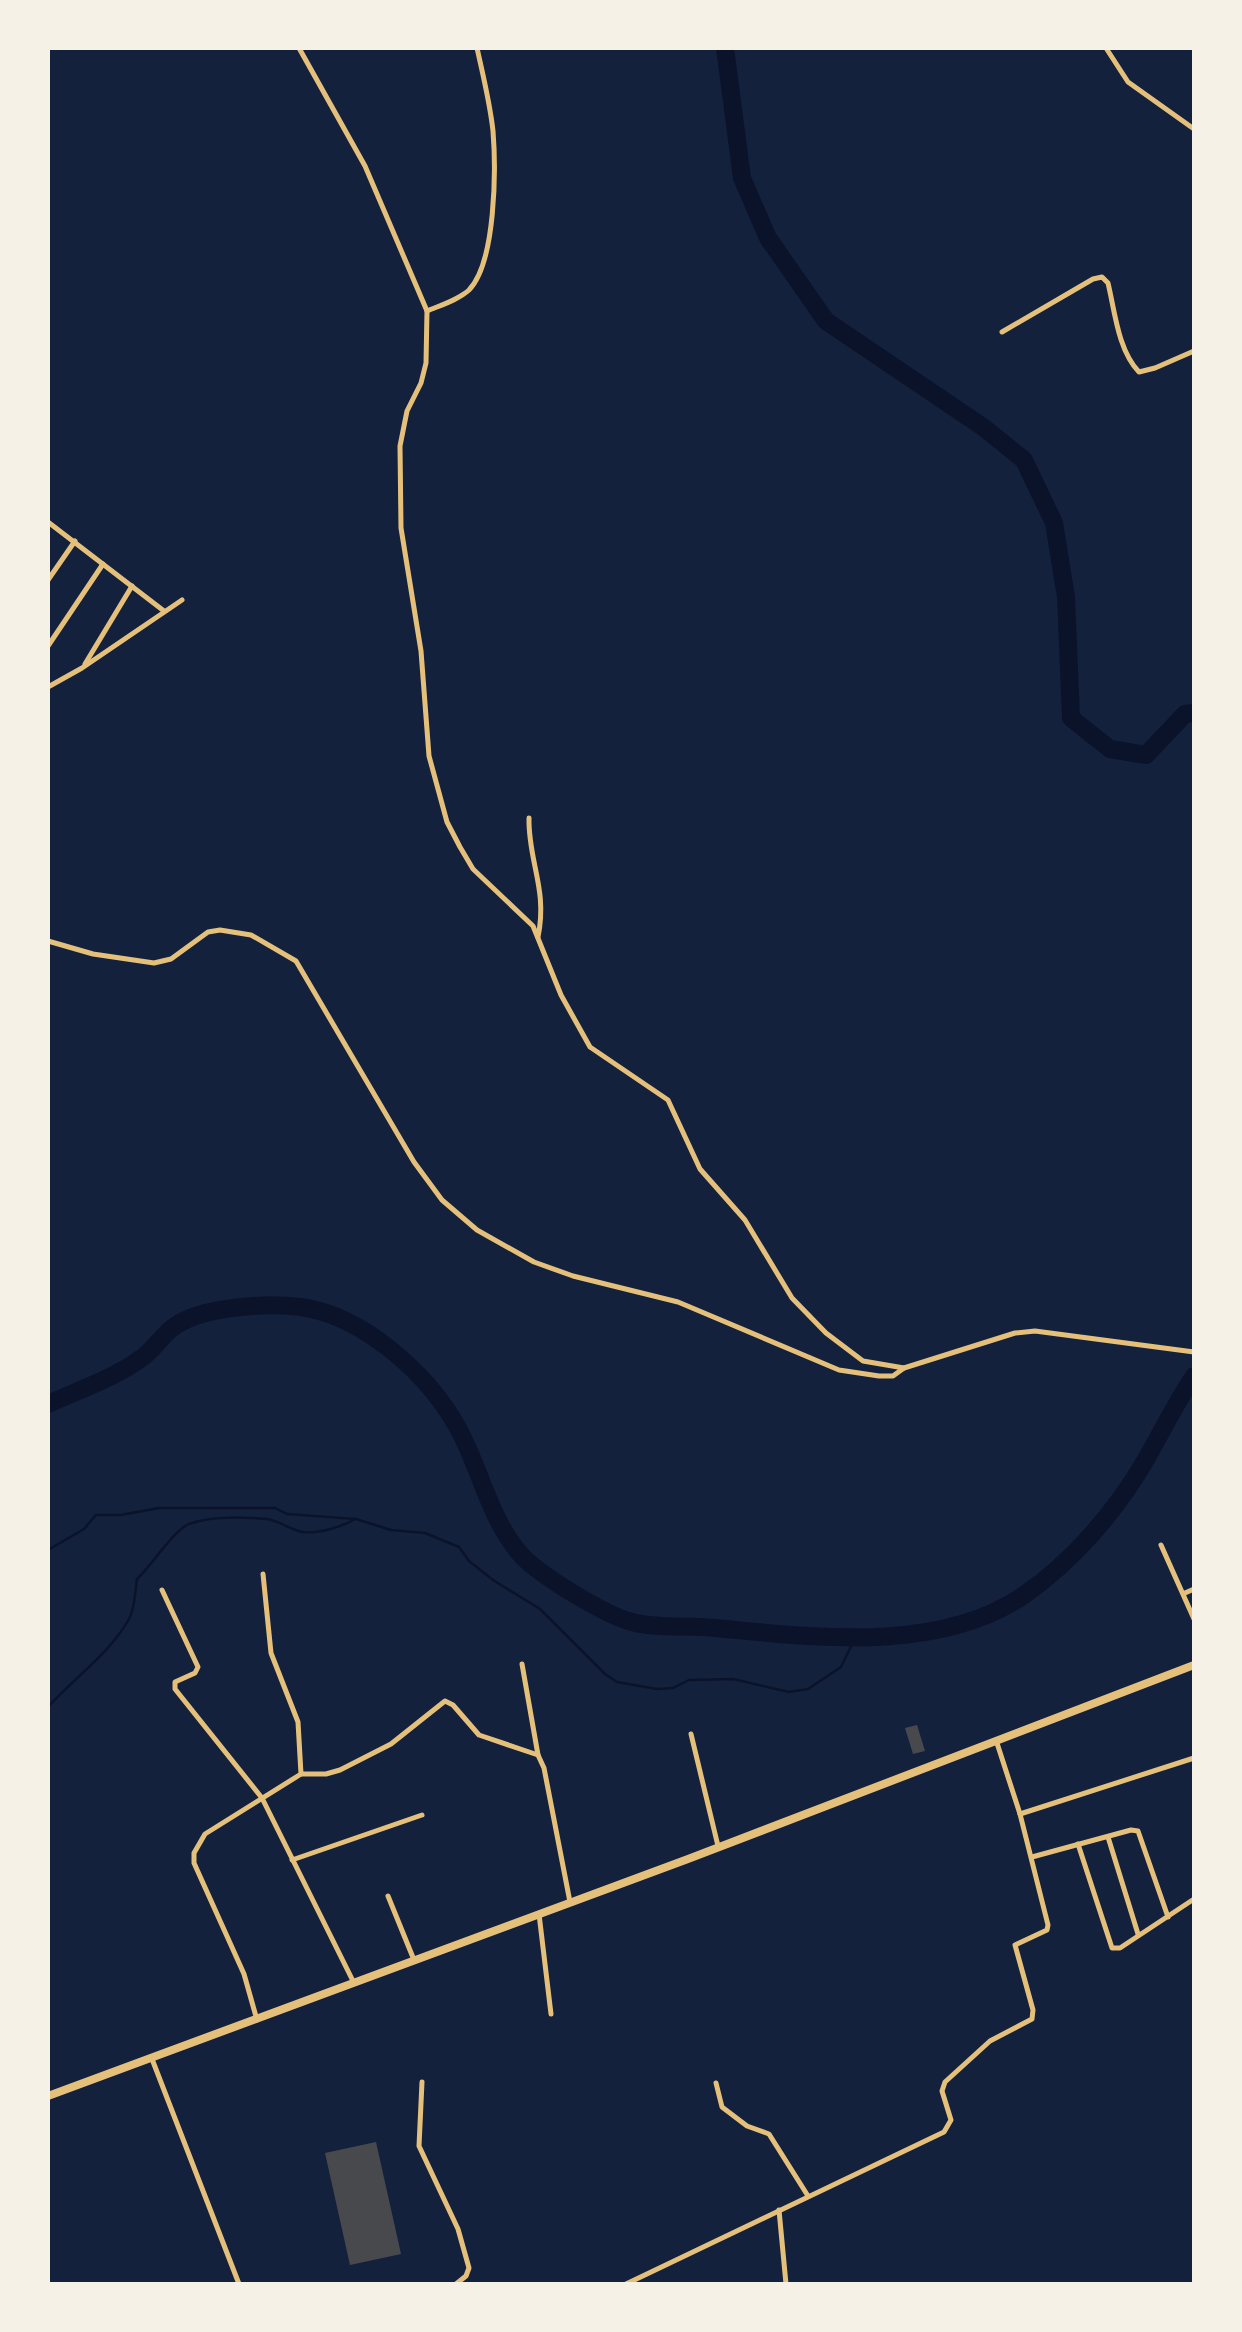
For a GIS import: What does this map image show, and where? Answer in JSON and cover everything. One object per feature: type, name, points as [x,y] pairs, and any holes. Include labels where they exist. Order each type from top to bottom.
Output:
[{"type":"highway","points":[[48,2096],[1194,1665]]},
{"type":"street","points":[[300,48],[365,166],[428,310],[426,363],[421,384],[407,410],[400,446],[402,528],[421,651],[430,756],[444,810],[460,848],[474,869],[519,911],[538,938],[580,1032],[602,1056],[668,1100],[700,1169],[745,1220],[799,1306],[863,1361],[904,1368]]},
{"type":"street","points":[[428,310],[468,290],[482,268],[488,246],[493,131],[476,48]]},
{"type":"street","points":[[1106,48],[1128,82],[1194,129]]},
{"type":"street","points":[[1002,332],[1102,278],[1108,283],[1126,354],[1135,369],[1139,372],[1155,368],[1194,351]]},
{"type":"street","points":[[48,522],[164,612]]},
{"type":"street","points":[[48,580],[75,541]]},
{"type":"street","points":[[48,646],[103,564]]},
{"type":"street","points":[[82,668],[132,586]]},
{"type":"street","points":[[48,687],[182,600]]},
{"type":"street","points":[[528,818],[528,836],[540,887],[538,938]]},
{"type":"street","points":[[48,941],[93,954],[154,963],[171,959],[208,932],[220,930],[252,935],[296,961],[414,1162],[442,1200],[477,1230],[534,1262],[573,1276],[678,1302],[840,1370],[879,1376],[893,1376],[904,1368],[1015,1333],[1035,1331],[1194,1352]]},
{"type":"street","points":[[1161,1544],[1194,1619]]},
{"type":"street","points":[[263,1574],[272,1653],[298,1722],[301,1774]]},
{"type":"street","points":[[162,1590],[198,1665],[196,1673],[176,1682],[175,1689],[262,1798],[354,1983]]},
{"type":"street","points":[[1185,1593],[1194,1590]]},
{"type":"street","points":[[522,1664],[570,1902]]},
{"type":"street","points":[[256,2020],[244,1974],[194,1864],[194,1853],[205,1834],[301,1774],[340,1770],[391,1744],[445,1701],[479,1735],[538,1755]]},
{"type":"street","points":[[691,1734],[718,1846]]},
{"type":"street","points":[[626,2284],[944,2132],[951,2120],[942,2091],[945,2082],[990,2042],[1032,2019],[1033,2010],[1014,1947],[1048,1928],[1032,1857],[996,1740]]},
{"type":"street","points":[[1020,1814],[1194,1758]]},
{"type":"street","points":[[292,1860],[422,1815]]},
{"type":"street","points":[[1032,1857],[1131,1830],[1140,1834],[1168,1917]]},
{"type":"street","points":[[1108,1836],[1138,1936]]},
{"type":"street","points":[[1078,1844],[1109,1946],[1120,1948],[1194,1899]]},
{"type":"street","points":[[388,1896],[414,1960]]},
{"type":"street","points":[[539,1914],[552,2014]]},
{"type":"street","points":[[152,2059],[239,2284]]},
{"type":"street","points":[[422,2082],[418,2142],[458,2228],[469,2268],[456,2284]]},
{"type":"street","points":[[716,2083],[722,2107],[750,2127],[769,2134],[808,2196]]},
{"type":"street","points":[[780,2210],[786,2284]]},
{"type":"building","points":[[917,1725],[925,1751],[913,1754],[905,1728]]},
{"type":"building","points":[[376,2142],[401,2254],[350,2265],[325,2153]]},
{"type":"waterway","points":[[725,48],[742,178],[768,238],[826,321],[983,427],[1024,460],[1054,523],[1066,597],[1071,718],[1110,749],[1146,755],[1185,714],[1194,713]]},
{"type":"waterway","points":[[48,1404],[121,1371],[175,1326],[202,1314],[271,1305],[325,1313],[370,1335],[412,1368],[430,1388],[458,1428],[511,1542],[543,1574],[574,1594],[606,1612],[642,1624],[874,1637],[954,1626],[990,1614],[1042,1582],[1092,1534],[1121,1498],[1194,1376]]},
{"type":"waterway","points":[[48,1550],[84,1529],[96,1515],[159,1508],[275,1508],[287,1514],[356,1519],[391,1530],[425,1533],[459,1547],[469,1561],[493,1580],[540,1609],[605,1674],[617,1682],[657,1689],[673,1688],[689,1680],[733,1679],[789,1692],[808,1689],[841,1667],[856,1636]]},
{"type":"waterway","points":[[48,1707],[121,1631],[132,1610],[137,1579],[183,1527],[207,1520],[248,1518],[271,1520],[309,1532],[355,1519]]}]
